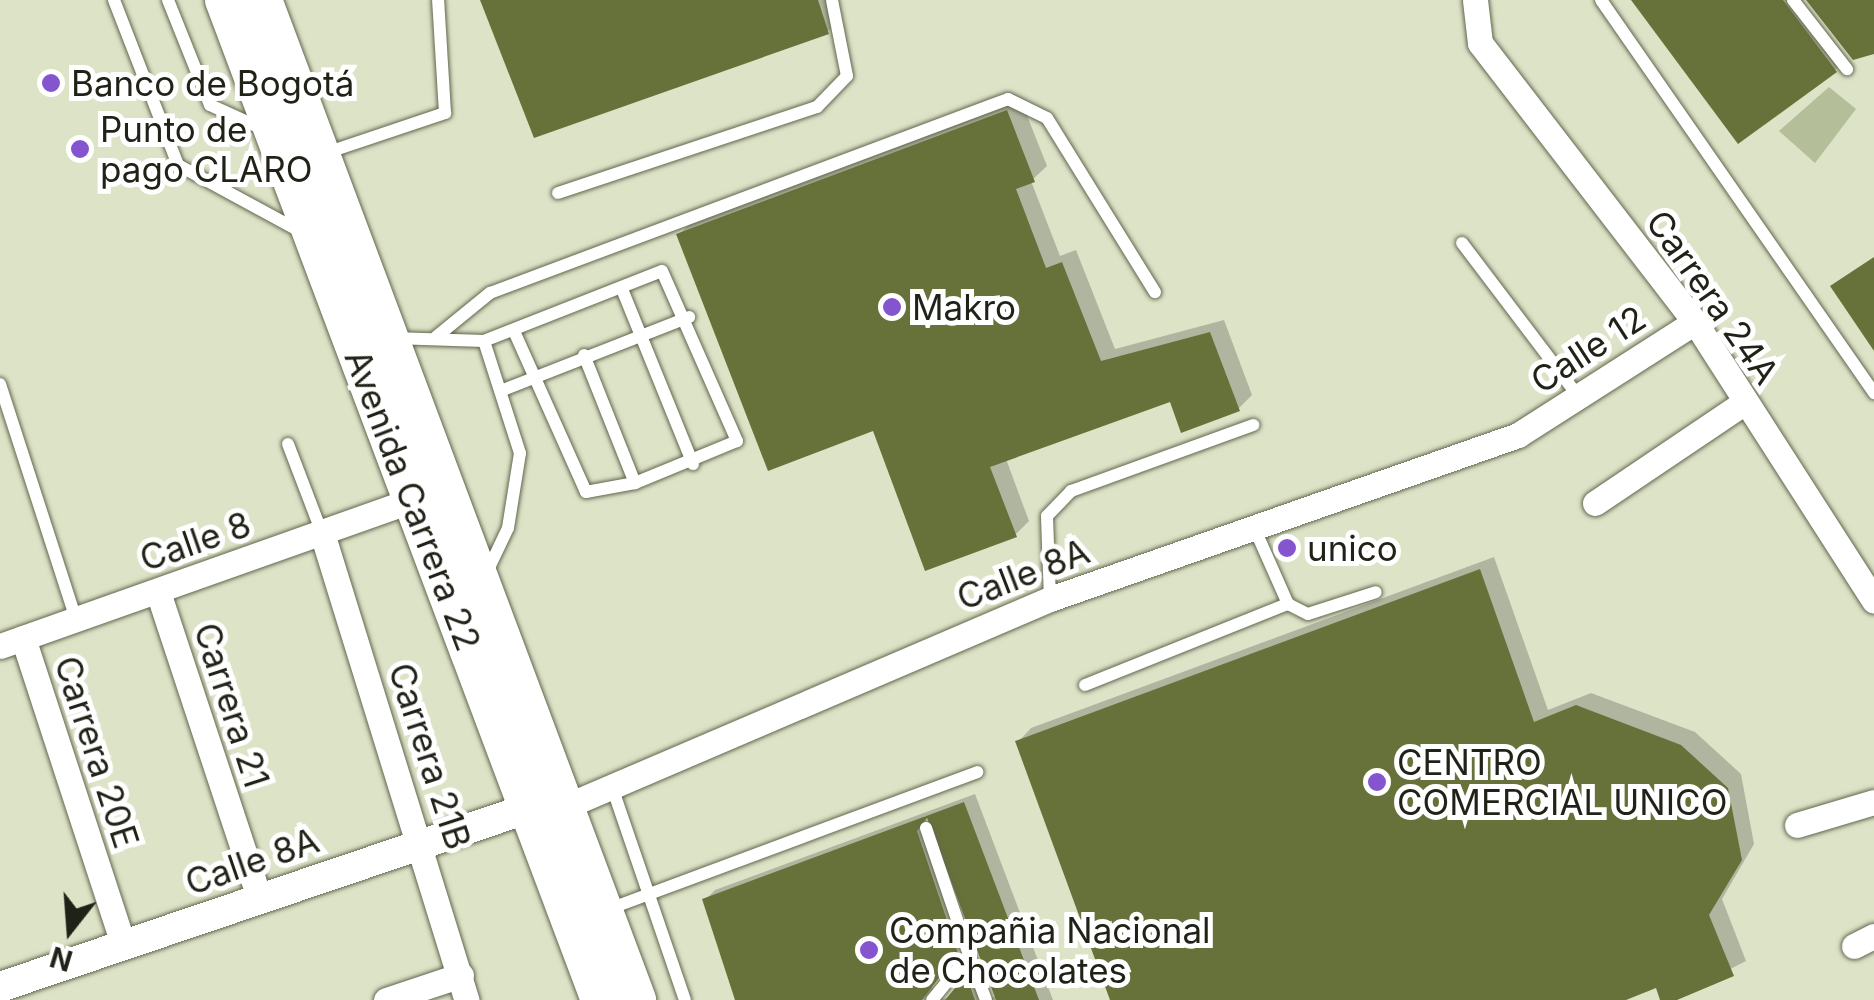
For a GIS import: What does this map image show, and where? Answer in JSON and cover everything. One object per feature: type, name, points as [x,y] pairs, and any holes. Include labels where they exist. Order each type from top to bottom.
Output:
[{"type":"main road","name":"Avenida Carrera 22","points":[[225,0],[412,500],[546,808],[603,911],[636,1000]]},
{"type":"main road","name":"Avenida Carrera 22","points":[[262,0],[481,585],[601,1000]]},
{"type":"street","name":"Carrera 24A","points":[[1475,0],[1480,42],[1695,322],[1874,602]]},
{"type":"street","name":"Calle 12","points":[[1518,436],[1695,322]]},
{"type":"street","points":[[1595,503],[1745,402]]},
{"type":"street","name":"Calle 8A","points":[[0,987],[422,843],[612,787],[1050,600],[1258,534],[1518,436]]},
{"type":"street","name":"Calle 8","points":[[12,642],[412,500]]},
{"type":"street","name":"Carrera 21B","points":[[322,534],[422,843],[464,988]]},
{"type":"street","name":"Carrera 21","points":[[158,592],[259,897]]},
{"type":"street","name":"Carrera 20E","points":[[12,642],[123,944]]},
{"type":"street","points":[[1797,825],[1874,802]]},
{"type":"street","points":[[386,1000],[464,988]]},
{"type":"lane","points":[[114,0],[178,164],[314,238]]},
{"type":"lane","points":[[168,0],[210,104],[275,134]]},
{"type":"lane","points":[[320,155],[446,112],[438,0]]},
{"type":"lane","points":[[558,193],[818,107],[847,76],[832,0]]},
{"type":"lane","points":[[1601,0],[1874,394]]},
{"type":"lane","points":[[1793,0],[1848,68]]},
{"type":"lane","points":[[436,337],[490,293],[1008,98],[1048,118],[1155,292]]},
{"type":"lane","points":[[1462,243],[1580,397]]},
{"type":"lane","points":[[388,338],[484,342],[668,273],[738,433],[733,447],[693,464],[595,494],[576,484],[514,331]]},
{"type":"lane","points":[[622,289],[693,464]]},
{"type":"lane","points":[[502,390],[689,317]]},
{"type":"lane","points":[[481,585],[518,478],[502,390],[484,342]]},
{"type":"lane","points":[[584,355],[635,483]]},
{"type":"lane","points":[[0,384],[76,620]]},
{"type":"lane","points":[[1050,600],[1047,516],[1070,492],[1253,425]]},
{"type":"lane","points":[[288,444],[322,534]]},
{"type":"lane","points":[[1258,534],[1288,604],[1308,614],[1376,592]]},
{"type":"lane","points":[[1085,685],[1288,604]]},
{"type":"lane","points":[[603,911],[977,772]]},
{"type":"lane","points":[[612,787],[645,898],[685,1000]]},
{"type":"lane","points":[[926,828],[986,1000]]},
{"type":"lane","points":[[932,1000],[968,955]]},
{"type":"green space","points":[[1829,87],[1856,109],[1815,163],[1779,131]]},
{"type":"building","points":[[480,0],[818,0],[829,34],[534,138]]},
{"type":"building","points":[[1631,0],[1783,0],[1837,72],[1738,144]]},
{"type":"building","points":[[1806,0],[1874,0],[1874,54],[1853,60]]},
{"type":"building","name":"Makro","points":[[1007,110],[1035,182],[1016,189],[1046,268],[1062,262],[1101,361],[1210,332],[1240,411],[1181,433],[1170,402],[990,467],[1017,537],[925,571],[873,431],[768,471],[676,234]]},
{"type":"building","points":[[1874,257],[1874,351],[1830,286]]},
{"type":"building","name":"CENTRO COMERCIAL UNICO","points":[[1480,569],[1534,722],[1576,705],[1681,745],[1728,788],[1742,860],[1709,915],[1734,976],[1677,1000],[1660,1000],[1656,988],[1626,1000],[1110,1000],[1015,741]]},
{"type":"building","name":"Compañia Nacional de Chocolates","points":[[964,802],[1039,1000],[996,1000],[927,818],[917,831],[958,953],[922,1000],[735,1000],[702,899]]},
{"type":"building","points":[[966,975],[975,1000],[945,1000]]},
{"type":"place","name":"Banco de Bogotá","points":[[51,83]]},
{"type":"place","name":"Punto de pago CLARO","points":[[80,149]]},
{"type":"place","name":"Makro","points":[[892,307]]},
{"type":"place","name":"unico","points":[[1287,548]]},
{"type":"place","name":"CENTRO COMERCIAL UNICO","points":[[1377,782]]},
{"type":"place","name":"Compañia Nacional de Chocolates","points":[[869,950]]}]
